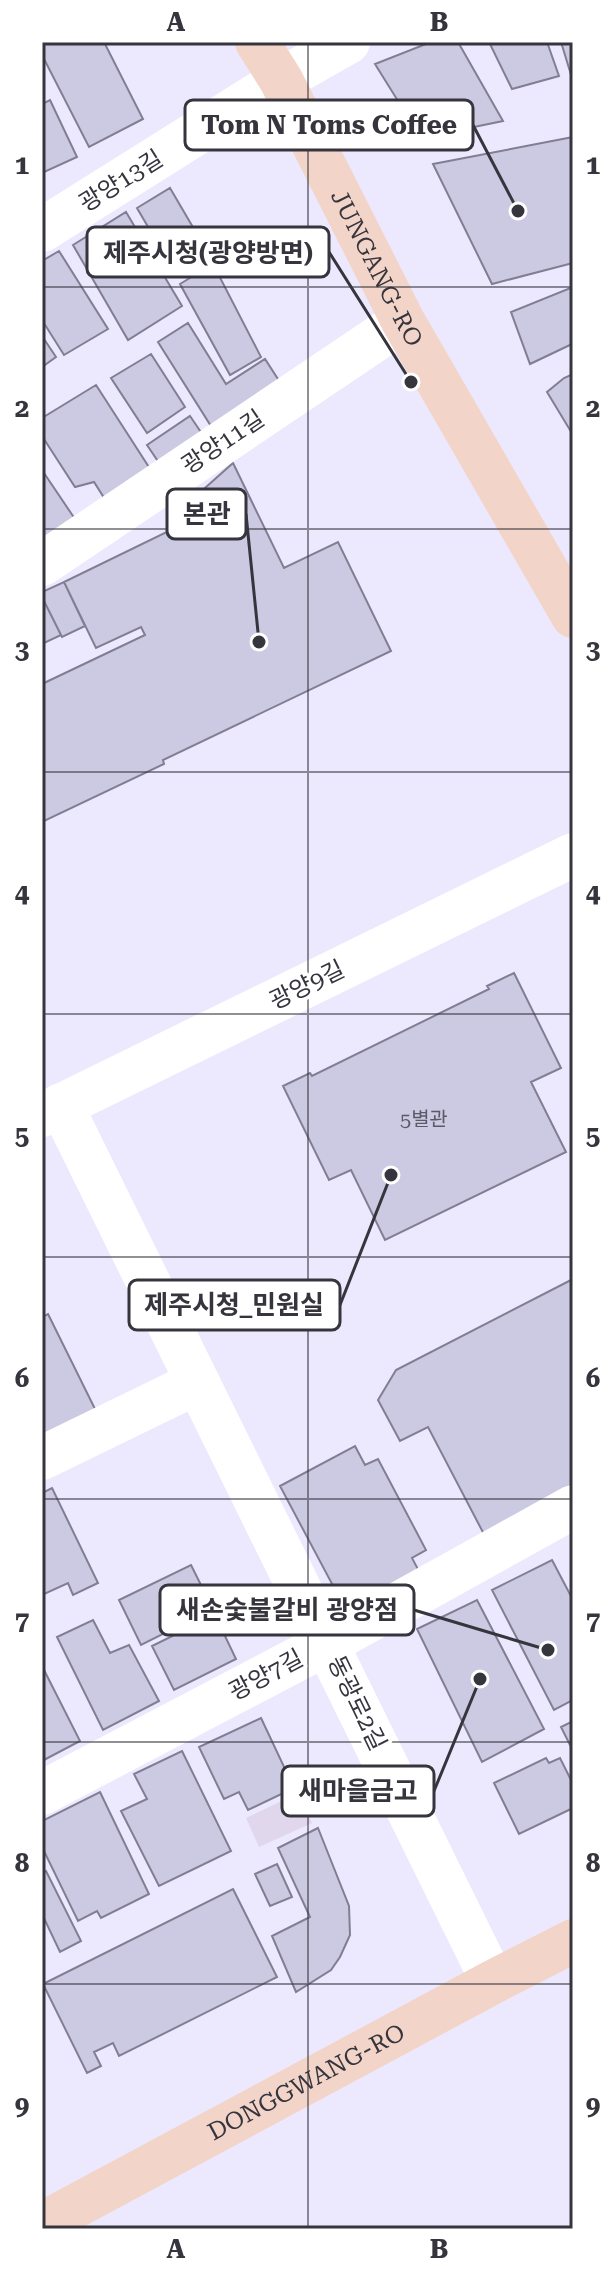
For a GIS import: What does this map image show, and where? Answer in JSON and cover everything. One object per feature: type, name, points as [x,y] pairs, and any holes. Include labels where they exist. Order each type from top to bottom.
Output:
[{"type":"main road","name":"JUNGANG-RO","points":[[257,42],[281,80],[403,321],[573,616]]},
{"type":"main road","name":"DONGGWANG-RO","points":[[42,2224],[573,1941]]},
{"type":"street","name":"광양13길","points":[[42,230],[281,80],[348,42]]},
{"type":"street","name":"광양11길","points":[[42,564],[403,321]]},
{"type":"street","name":"광양9길","points":[[51,1110],[573,855]]},
{"type":"street","name":"동광로2길","points":[[51,1110],[196,1383],[328,1643],[493,1982]]},
{"type":"street","points":[[42,1458],[196,1383]]},
{"type":"street","name":"광양7길","points":[[42,1793],[328,1643],[573,1507]]},
{"type":"shaded area","points":[[298,1793],[312,1823],[259,1847],[246,1818]]},
{"type":"building","points":[[42,42],[104,42],[143,119],[89,147],[42,55]]},
{"type":"building","points":[[431,42],[458,42],[503,121],[421,138],[375,64]]},
{"type":"building","points":[[489,42],[547,42],[559,76],[512,89]]},
{"type":"building","points":[[561,42],[573,42],[573,78],[572,78]]},
{"type":"building","points":[[50,100],[77,157],[42,173],[42,104]]},
{"type":"building","points":[[573,137],[573,263],[492,284],[433,164]]},
{"type":"building","points":[[170,188],[201,241],[168,261],[137,208]]},
{"type":"building","points":[[126,212],[182,306],[128,340],[73,245]]},
{"type":"building","points":[[59,251],[108,329],[64,355],[42,320],[42,261]]},
{"type":"building","points":[[213,264],[261,357],[230,375],[180,284]]},
{"type":"building","points":[[573,287],[572,344],[530,364],[511,312]]},
{"type":"building","points":[[188,323],[226,384],[265,359],[285,390],[216,434],[158,342]]},
{"type":"building","points":[[42,336],[56,357],[42,367]]},
{"type":"building","points":[[151,354],[185,407],[147,433],[111,378]]},
{"type":"building","points":[[573,374],[573,435],[547,392]]},
{"type":"building","points":[[96,385],[154,475],[108,504],[94,482],[75,487],[42,436],[42,418]]},
{"type":"building","points":[[190,416],[211,447],[168,476],[147,445]]},
{"type":"building","points":[[233,463],[284,568],[338,542],[391,651],[163,760],[164,764],[42,822],[42,684],[145,635],[141,627],[96,648],[64,582],[216,508],[205,488]]},
{"type":"building","points":[[42,470],[79,525],[42,542]]},
{"type":"building","points":[[64,582],[85,626],[62,637],[42,592]]},
{"type":"building","points":[[42,600],[61,635],[42,644]]},
{"type":"building","points":[[514,973],[561,1068],[531,1082],[566,1152],[385,1240],[351,1170],[329,1180],[283,1086],[310,1073],[312,1076],[489,989],[487,986]]},
{"type":"building","points":[[573,1279],[573,1495],[487,1540],[428,1427],[400,1441],[378,1400],[396,1370]]},
{"type":"building","points":[[48,1314],[99,1417],[42,1444],[42,1317]]},
{"type":"building","points":[[355,1446],[365,1465],[378,1459],[426,1550],[412,1558],[421,1575],[348,1614],[280,1486]]},
{"type":"building","points":[[52,1488],[98,1583],[73,1595],[68,1583],[42,1595],[42,1493]]},
{"type":"building","points":[[552,1560],[573,1600],[573,1700],[554,1710],[492,1590]]},
{"type":"building","points":[[191,1565],[213,1609],[141,1645],[119,1600]]},
{"type":"building","points":[[477,1600],[544,1729],[482,1762],[417,1629]]},
{"type":"building","points":[[215,1615],[236,1659],[174,1690],[152,1646]]},
{"type":"building","points":[[93,1620],[110,1653],[129,1645],[159,1701],[103,1730],[57,1637]]},
{"type":"building","points":[[42,1666],[80,1741],[42,1761]]},
{"type":"building","points":[[261,1718],[294,1788],[248,1810],[239,1792],[224,1799],[199,1747]]},
{"type":"building","points":[[573,1721],[573,1751],[561,1727]]},
{"type":"building","points":[[182,1751],[231,1851],[159,1886],[121,1811],[147,1799],[134,1774]]},
{"type":"building","points":[[546,1758],[549,1763],[560,1758],[573,1784],[573,1808],[519,1834],[494,1783]]},
{"type":"building","points":[[100,1792],[149,1894],[101,1918],[97,1911],[78,1921],[42,1847],[42,1821]]},
{"type":"building","points":[[318,1828],[349,1906],[350,1935],[331,1970],[296,1992],[272,1936],[310,1917],[278,1848]]},
{"type":"building","points":[[277,1864],[292,1897],[270,1906],[255,1874]]},
{"type":"building","points":[[46,1871],[81,1941],[60,1952],[42,1914],[42,1873]]},
{"type":"building","points":[[233,1889],[277,1977],[119,2056],[113,2043],[94,2052],[101,2066],[87,2073],[43,1984]]},
{"type":"place","name":"Tom N Toms Coffee","points":[[518,211]]},
{"type":"place","name":"제주시청(광양방면)","points":[[411,382]]},
{"type":"place","name":"본관","points":[[259,642]]},
{"type":"place","name":"제주시청_민원실","points":[[391,1175]]},
{"type":"place","name":"새손숯불갈비 광양점","points":[[548,1650]]},
{"type":"place","name":"새마을금고","points":[[480,1679]]}]
